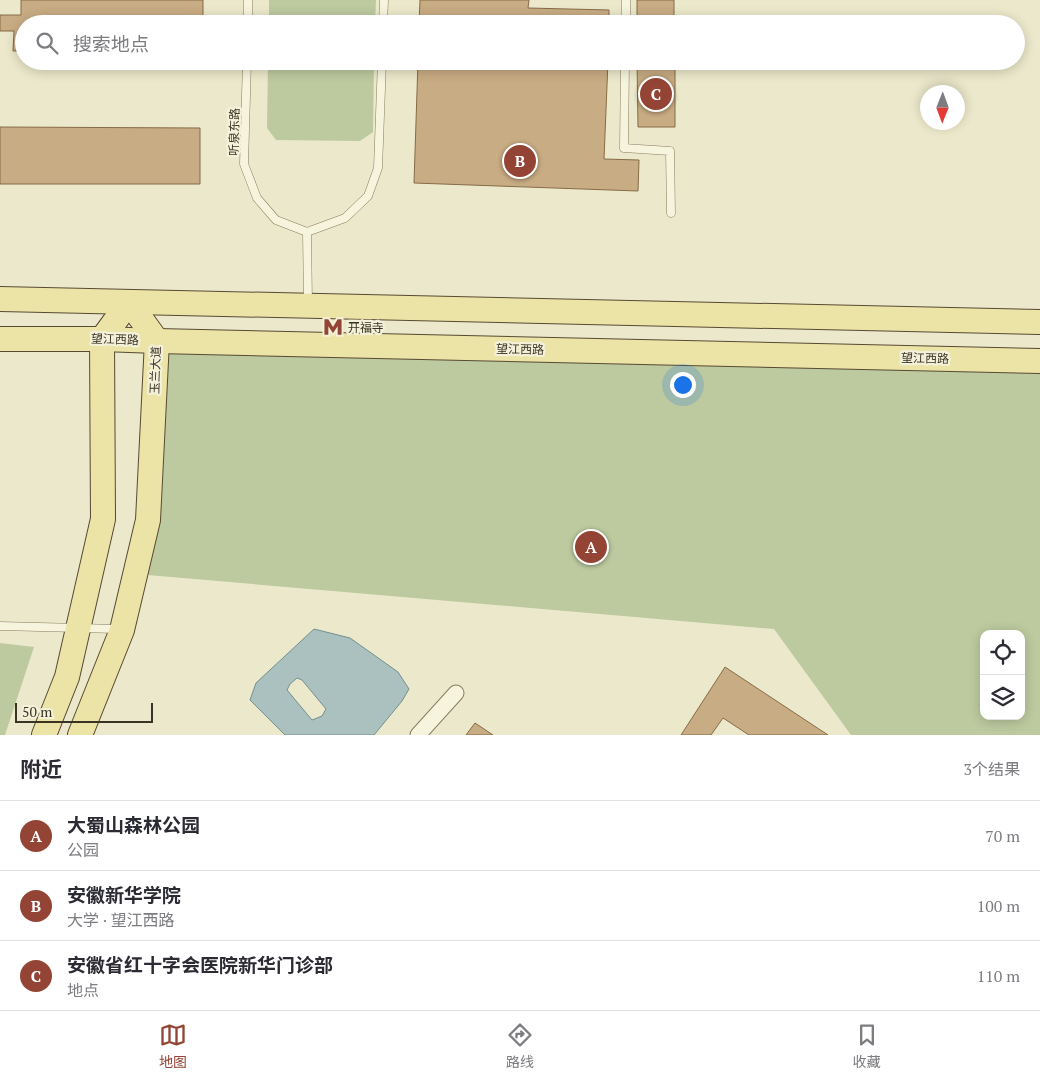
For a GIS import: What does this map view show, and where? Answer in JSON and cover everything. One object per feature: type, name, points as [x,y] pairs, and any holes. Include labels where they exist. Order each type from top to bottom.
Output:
[{"type":"main road","points":[[0,300],[1040,322]]},
{"type":"main road","points":[[44,735],[67,677],[103,519],[102,339],[129,302]]},
{"type":"main road","name":"玉兰大道","points":[[80,735],[122,630],[148,520],[157,341],[129,302]]},
{"type":"main road","name":"望江西路","points":[[0,339],[102,339],[1040,361]]},
{"type":"street","points":[[418,735],[456,693]]},
{"type":"lane","points":[[248,0],[248,15]]},
{"type":"lane","points":[[383,15],[384,0]]},
{"type":"lane","points":[[626,0],[626,15]]},
{"type":"lane","name":"听泉东路","points":[[247,70],[244,164],[257,198],[276,220],[307,232]]},
{"type":"lane","points":[[308,306],[307,232],[345,218],[368,196],[378,168],[382,70]]},
{"type":"lane","points":[[625,70],[624,148],[670,150],[671,213]]},
{"type":"lane","points":[[0,626],[122,630]]},
{"type":"green space","points":[[269,0],[376,0],[375,15],[269,15]]},
{"type":"green space","points":[[268,70],[374,70],[373,132],[360,141],[276,140],[267,128]]},
{"type":"green space","points":[[157,341],[1040,361],[1040,735],[851,735],[774,629],[136,574]]},
{"type":"green space","points":[[0,643],[34,647],[5,735],[0,735]]},
{"type":"water","points":[[314,629],[350,638],[398,672],[409,689],[402,701],[374,735],[285,735],[250,700],[256,683]],"holes":[[[297,678],[302,680],[326,709],[322,716],[312,720],[287,690],[290,684]]]},
{"type":"building","points":[[21,0],[203,0],[203,15],[21,15]]},
{"type":"building","points":[[420,0],[529,0],[528,8],[609,10],[609,15],[419,15]]},
{"type":"building","points":[[637,0],[674,0],[674,15],[637,15]]},
{"type":"building","points":[[0,15],[15,15],[15,51],[13,51],[14,31],[0,31]]},
{"type":"building","points":[[418,70],[608,70],[604,159],[639,160],[638,191],[414,183]]},
{"type":"building","points":[[637,70],[675,70],[675,127],[638,127]]},
{"type":"building","points":[[0,127],[200,128],[200,184],[0,184]]},
{"type":"building","points":[[725,667],[828,735],[749,735],[723,718],[711,735],[681,735]]},
{"type":"building","points":[[475,723],[493,735],[466,735]]},
{"type":"place","name":"安徽省红十字会医院新华门诊部","points":[[656,94]]},
{"type":"place","name":"安徽新华学院","points":[[520,161]]},
{"type":"place","name":"开福寺","points":[[333,327]]},
{"type":"place","name":"大蜀山森林公园","points":[[591,547]]}]
